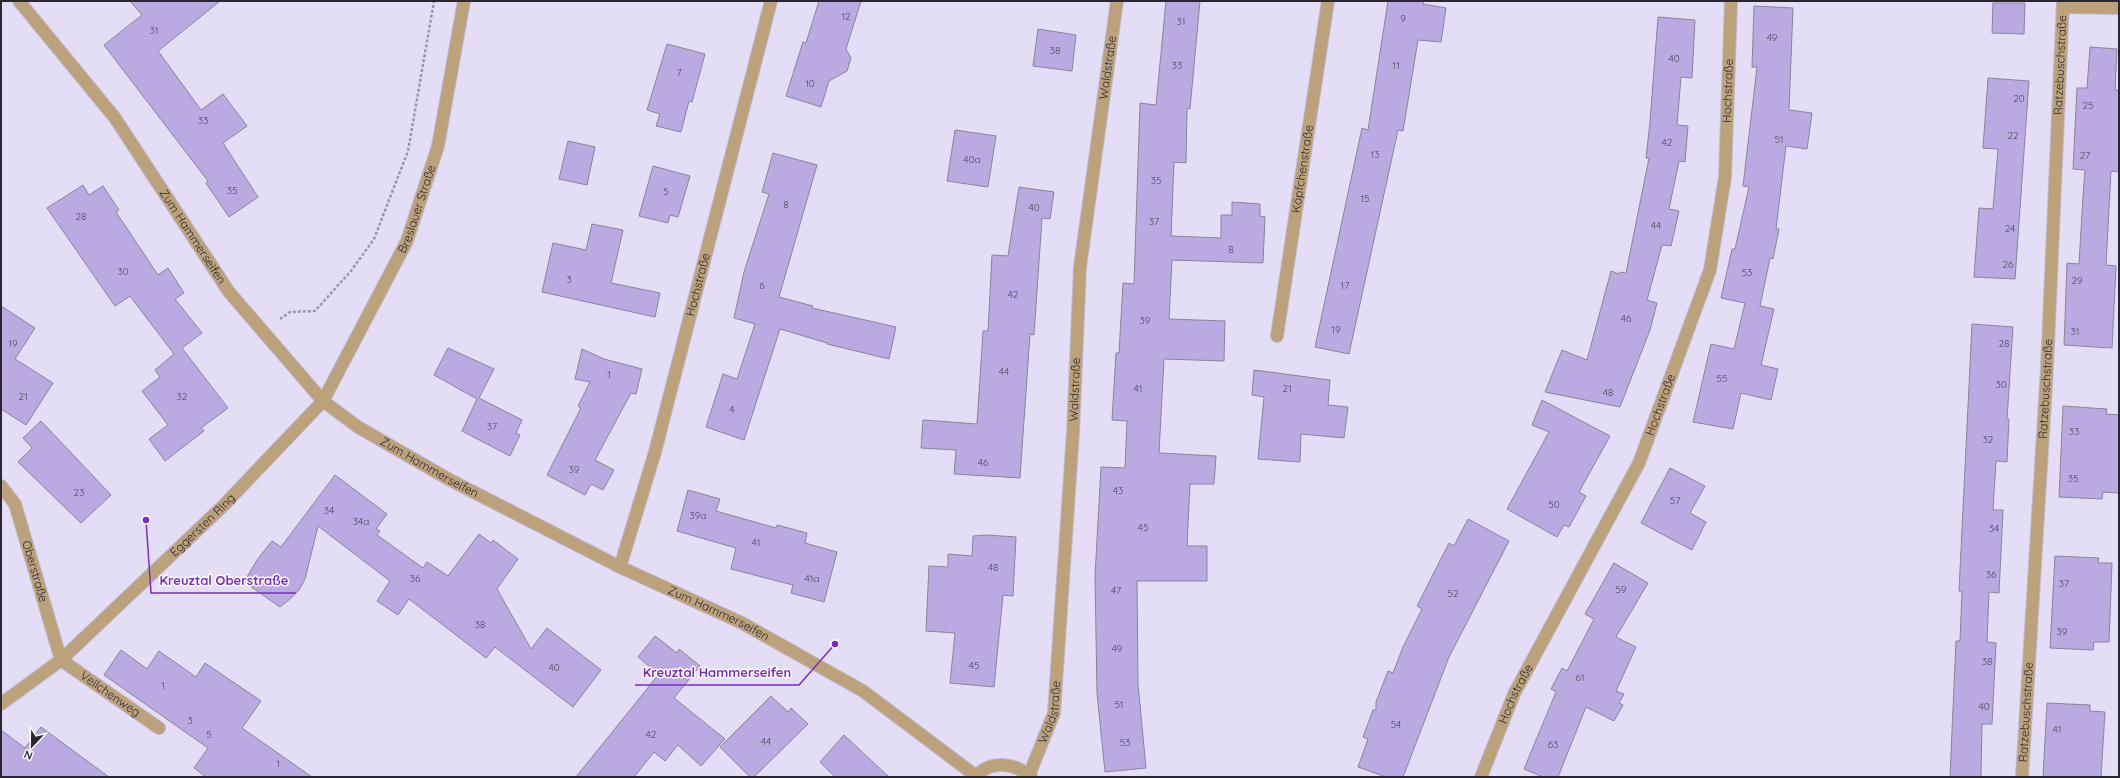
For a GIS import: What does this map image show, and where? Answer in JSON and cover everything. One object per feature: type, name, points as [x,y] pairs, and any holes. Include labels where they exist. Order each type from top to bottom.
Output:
[{"type":"street","name":"Zum Hammerseifen","points":[[19,1],[115,118],[229,292],[323,401],[358,427],[450,480],[620,567],[742,623],[862,691],[976,776],[988,767],[997,764],[1015,767],[1030,776]]},
{"type":"street","name":"Breslauer Straße","points":[[323,401],[407,241],[438,146],[464,1]]},
{"type":"street","name":"Hochstraße","points":[[620,567],[654,452],[771,1]]},
{"type":"street","name":"Waldstraße","points":[[1030,776],[1054,713],[1073,432],[1080,267],[1117,1]]},
{"type":"street","name":"Köpfchenstraße","points":[[1277,336],[1328,1]]},
{"type":"street","name":"Hochstraße","points":[[1481,777],[1514,694],[1639,463],[1710,270],[1725,177],[1731,1]]},
{"type":"street","points":[[2063,4],[2119,8]]},
{"type":"street","name":"Ratzebuschstraße","points":[[2022,777],[2047,368],[2063,4]]},
{"type":"street","name":"Eggersten Ring","points":[[1,704],[61,660],[222,506],[323,401]]},
{"type":"street","name":"Oberstraße","points":[[1,486],[15,504],[61,660]]},
{"type":"street","name":"Veilchenweg","points":[[61,660],[159,728]]},
{"type":"path","points":[[279,320],[290,312],[315,311],[351,271],[374,239],[408,151],[434,1]]},
{"type":"building","points":[[130,1],[220,1],[158,51],[201,110],[223,94],[247,126],[223,143],[258,197],[229,217],[206,183],[208,181],[104,45],[142,15]]},
{"type":"building","points":[[819,1],[861,1],[846,49],[851,58],[847,71],[829,81],[821,107],[786,96],[803,42],[806,43]]},
{"type":"building","points":[[1166,1],[1200,1],[1190,109],[1187,108],[1186,163],[1174,162],[1171,236],[1221,238],[1221,215],[1232,215],[1232,202],[1260,204],[1260,216],[1265,217],[1263,263],[1172,260],[1169,319],[1225,321],[1224,361],[1164,359],[1159,453],[1216,456],[1214,484],[1190,484],[1187,546],[1207,546],[1207,581],[1137,581],[1138,684],[1146,768],[1105,772],[1097,693],[1095,576],[1101,467],[1125,468],[1127,421],[1112,420],[1116,353],[1119,353],[1123,283],[1134,284],[1140,103],[1156,105]]},
{"type":"building","points":[[1388,1],[1424,1],[1423,4],[1446,8],[1441,42],[1418,40],[1403,131],[1398,130],[1349,354],[1315,347],[1362,128],[1368,130]]},
{"type":"building","points":[[1993,3],[2025,3],[2024,34],[1992,33]]},
{"type":"building","points":[[1754,6],[1793,8],[1789,110],[1812,113],[1807,149],[1786,146],[1776,229],[1779,229],[1773,259],[1770,258],[1760,306],[1774,309],[1761,365],[1778,369],[1771,400],[1741,393],[1733,429],[1693,422],[1711,344],[1734,349],[1745,303],[1721,298],[1732,249],[1735,249],[1749,187],[1743,186],[1757,67],[1752,67]]},
{"type":"building","points":[[1658,17],[1695,20],[1692,78],[1681,77],[1677,125],[1688,126],[1685,162],[1679,161],[1669,209],[1679,211],[1671,246],[1662,245],[1647,300],[1657,303],[1650,330],[1620,407],[1545,392],[1562,350],[1587,360],[1611,271],[1619,274],[1620,272],[1626,273],[1649,158],[1646,158]]},
{"type":"building","points":[[1038,29],[1076,35],[1072,71],[1033,66]]},
{"type":"building","points":[[667,44],[705,54],[692,102],[689,101],[681,132],[656,126],[660,114],[647,110]]},
{"type":"building","points":[[2090,47],[2117,49],[2115,90],[2119,90],[2119,172],[2111,171],[2106,265],[2116,266],[2112,348],[2064,345],[2067,263],[2079,264],[2085,170],[2073,169],[2077,88],[2087,88]]},
{"type":"building","points":[[1988,78],[2029,81],[2015,279],[1974,277],[1979,208],[1993,209],[1998,149],[1983,148]]},
{"type":"building","points":[[955,130],[996,136],[988,187],[947,181]]},
{"type":"building","points":[[568,141],[595,147],[587,185],[559,179]]},
{"type":"building","points":[[773,153],[817,165],[779,297],[813,306],[812,308],[896,327],[889,359],[827,344],[780,329],[744,440],[706,427],[723,374],[737,379],[755,324],[734,318],[744,272],[769,194],[762,192]]},
{"type":"building","points":[[653,166],[690,176],[678,217],[670,215],[668,223],[639,216]]},
{"type":"building","points":[[83,185],[89,195],[103,186],[119,210],[116,212],[158,275],[168,268],[184,293],[175,299],[202,333],[182,348],[228,408],[201,428],[204,431],[165,461],[149,439],[168,425],[142,391],[160,377],[155,370],[174,354],[130,296],[115,306],[47,208]]},
{"type":"building","points":[[1019,187],[1054,192],[1050,219],[1042,218],[1034,335],[1030,334],[1020,478],[954,474],[956,450],[921,448],[923,420],[977,424],[983,331],[988,331],[992,255],[1008,256]]},
{"type":"building","points":[[592,224],[623,230],[611,283],[660,293],[655,317],[542,292],[553,243],[586,250]]},
{"type":"building","points":[[1,306],[35,328],[15,359],[53,383],[26,425],[1,409]]},
{"type":"building","points":[[1972,324],[2013,327],[2007,419],[2009,419],[2007,462],[1996,461],[1993,510],[2003,510],[1999,593],[1989,592],[1987,642],[1996,643],[1992,724],[1982,724],[1981,777],[1950,777],[1956,641],[1960,641],[1962,591],[1959,591]]},
{"type":"building","points":[[448,348],[494,369],[479,398],[522,420],[516,433],[520,435],[510,456],[462,431],[477,399],[434,375]]},
{"type":"building","points":[[582,349],[604,359],[642,369],[636,394],[631,393],[595,460],[614,470],[603,490],[591,484],[585,495],[547,475],[581,408],[578,406],[590,382],[575,379]]},
{"type":"building","points":[[1254,370],[1330,380],[1328,405],[1348,407],[1344,438],[1301,434],[1300,462],[1258,459],[1264,397],[1252,395]]},
{"type":"building","points":[[1542,400],[1610,436],[1579,492],[1586,496],[1569,527],[1564,525],[1557,537],[1507,509],[1549,432],[1532,425]]},
{"type":"building","points":[[2063,406],[2107,409],[2106,414],[2119,415],[2119,493],[2103,492],[2102,499],[2059,497]]},
{"type":"building","points":[[41,421],[111,495],[81,523],[18,462],[32,448],[23,438]]},
{"type":"building","points":[[1670,468],[1705,486],[1690,513],[1706,522],[1692,550],[1641,523]]},
{"type":"building","points":[[335,475],[387,514],[376,529],[380,531],[377,535],[423,568],[427,562],[448,576],[479,534],[491,543],[493,540],[518,559],[497,589],[531,649],[547,628],[601,670],[573,707],[495,647],[486,658],[409,599],[398,615],[377,601],[390,581],[318,526],[305,579],[299,590],[280,607],[244,582],[257,560],[272,541],[281,547]]},
{"type":"building","points":[[688,490],[720,499],[716,511],[776,528],[777,525],[807,533],[805,543],[837,552],[824,602],[791,593],[793,585],[731,569],[736,548],[677,531]]},
{"type":"building","points":[[1468,519],[1509,541],[1449,657],[1403,777],[1386,777],[1358,767],[1368,739],[1363,737],[1373,710],[1376,710],[1376,702],[1388,671],[1393,673],[1403,647],[1422,609],[1417,606],[1449,543],[1454,546]]},
{"type":"building","points":[[987,535],[1016,537],[1013,596],[1003,595],[994,687],[950,683],[955,633],[926,631],[929,566],[948,567],[948,554],[972,556],[973,536]]},
{"type":"building","points":[[2055,556],[2099,558],[2098,563],[2112,563],[2109,642],[2094,642],[2093,650],[2050,648]]},
{"type":"building","points":[[1614,563],[1648,583],[1616,637],[1636,647],[1616,691],[1624,694],[1619,703],[1623,705],[1614,721],[1586,707],[1558,777],[1543,777],[1524,769],[1556,692],[1551,689],[1562,668],[1567,671],[1594,619],[1585,614]]},
{"type":"building","points":[[655,636],[677,653],[679,649],[700,666],[674,698],[725,739],[701,766],[678,745],[665,761],[654,752],[634,777],[576,777],[659,674],[638,657]]},
{"type":"building","points":[[121,650],[147,669],[159,651],[196,677],[205,663],[261,701],[242,728],[312,777],[206,777],[194,768],[208,748],[104,675]]},
{"type":"building","points":[[771,696],[788,712],[791,708],[808,724],[754,777],[750,777],[720,747]]},
{"type":"building","points":[[2047,703],[2090,705],[2090,711],[2105,712],[2101,777],[2043,777]]},
{"type":"building","points":[[41,727],[109,777],[1,777],[1,730],[25,748]]},
{"type":"building","points":[[844,735],[889,777],[835,777],[820,762]]},
{"type":"place","name":"Kreuztal Oberstraße","points":[[146,520]]},
{"type":"place","name":"Kreuztal Hammerseifen","points":[[835,644]]}]
